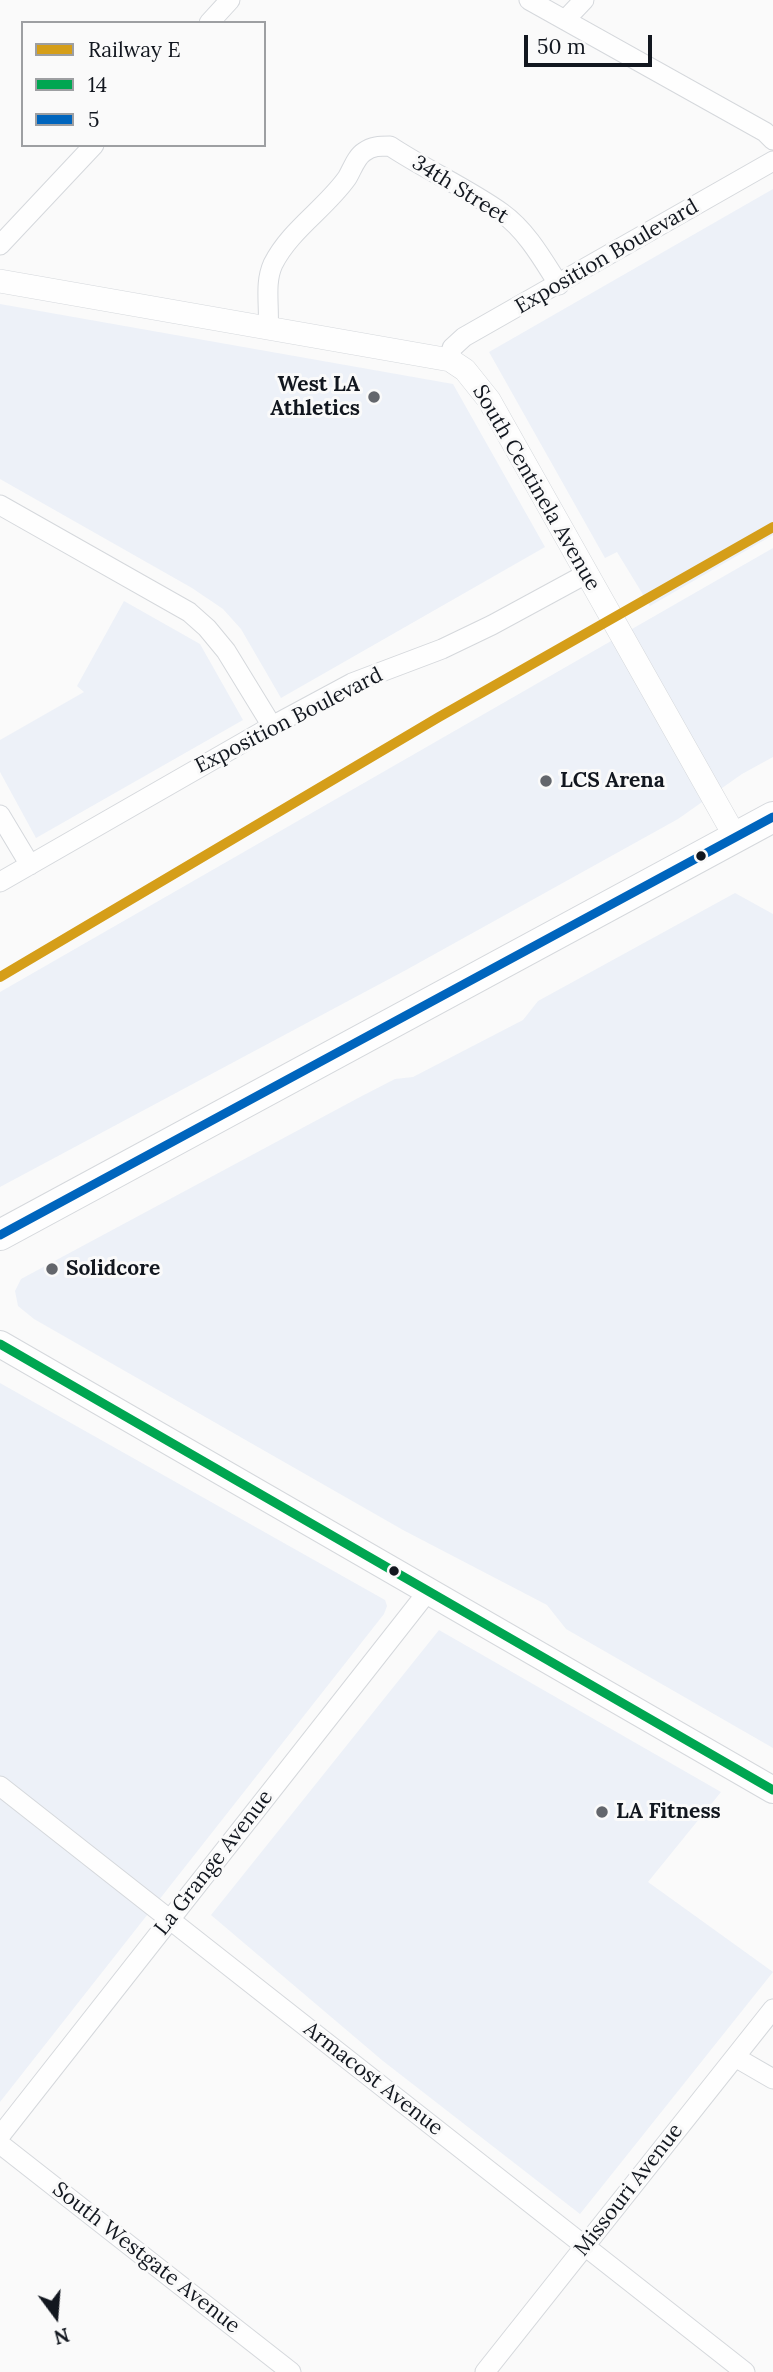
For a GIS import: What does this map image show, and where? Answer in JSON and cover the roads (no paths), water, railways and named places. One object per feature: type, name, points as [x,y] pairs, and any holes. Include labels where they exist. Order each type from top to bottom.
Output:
[{"type":"main road","points":[[0,1235],[773,817]]},
{"type":"main road","points":[[0,1343],[773,1790]]},
{"type":"street","points":[[211,21],[230,0]]},
{"type":"street","points":[[530,0],[765,132],[773,140]]},
{"type":"street","points":[[565,20],[584,0]]},
{"type":"street","name":"34th Street","points":[[268,327],[268,282],[272,266],[286,244],[340,187],[362,153],[374,146],[390,146],[503,214],[529,241],[558,285]]},
{"type":"street","points":[[0,245],[92,147]]},
{"type":"street","name":"Exposition Boulevard","points":[[450,359],[452,348],[464,337],[773,161]]},
{"type":"street","points":[[0,281],[450,359]]},
{"type":"street","name":"South Centinela Avenue","points":[[450,359],[465,370],[489,400],[736,838]]},
{"type":"street","points":[[0,505],[189,612],[226,651],[272,726]]},
{"type":"street","name":"Exposition Boulevard","points":[[0,882],[352,683],[442,649],[586,575]]},
{"type":"street","points":[[0,815],[30,865]]},
{"type":"street","name":"La Grange Avenue","points":[[0,2136],[429,1590]]},
{"type":"street","name":"Armacost Avenue","points":[[0,1786],[745,2372]]},
{"type":"street","name":"Missouri Avenue","points":[[485,2372],[773,2009]]},
{"type":"street","points":[[735,2057],[773,2079]]},
{"type":"street","name":"South Westgate Avenue","points":[[0,2144],[291,2372]]},
{"type":"rail line","name":"E","points":[[0,977],[439,717],[773,527]]},
{"type":"place","name":"West LA Athletics","points":[[374,397]]},
{"type":"place","name":"LCS Arena","points":[[546,781]]},
{"type":"place","name":"Solidcore","points":[[52,1269]]},
{"type":"place","name":"LA Fitness","points":[[602,1812]]}]
